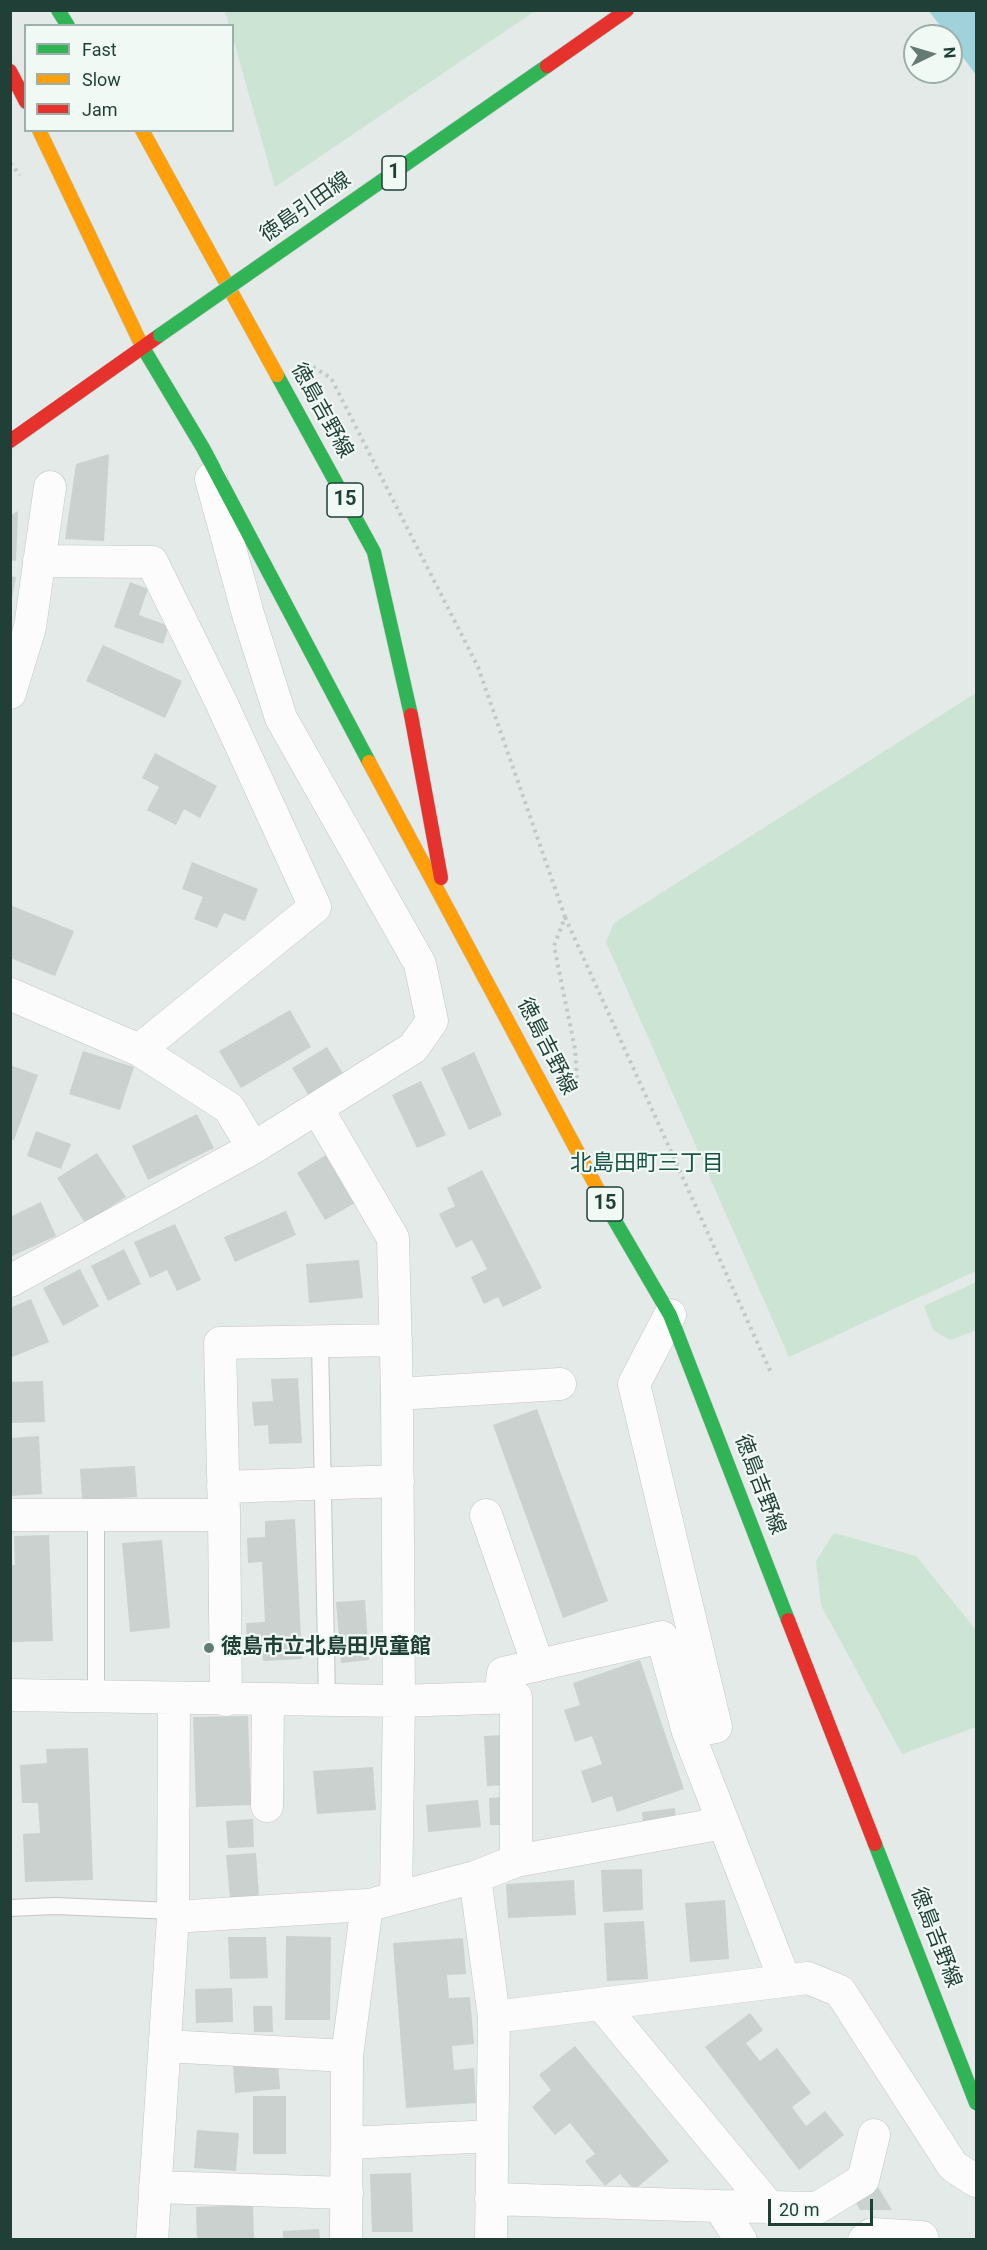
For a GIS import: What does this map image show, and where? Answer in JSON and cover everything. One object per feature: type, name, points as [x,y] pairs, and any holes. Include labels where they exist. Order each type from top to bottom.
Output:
[{"type":"main road","points":[[58,10],[67,24]]},
{"type":"main road","name":"徳島引田線","points":[[10,441],[142,346],[627,10]]},
{"type":"main road","points":[[10,71],[24,98]]},
{"type":"main road","name":"徳島吉野線","points":[[40,132],[142,346],[203,448],[586,1172],[670,1315],[976,2103]]},
{"type":"main road","name":"徳島吉野線","points":[[142,132],[374,552],[408,696],[447,908]]},
{"type":"street","points":[[10,1281],[253,1148],[413,1048],[432,1021],[420,964],[281,718],[248,614],[203,448]]},
{"type":"street","points":[[10,693],[30,627],[50,487]]},
{"type":"street","points":[[39,561],[152,562],[221,702],[315,907],[139,1050]]},
{"type":"street","points":[[10,994],[139,1050],[229,1108],[253,1148]]},
{"type":"street","points":[[317,1108],[393,1238],[398,1394],[399,1701],[381,1902],[347,2056],[346,2240]]},
{"type":"street","points":[[670,1315],[634,1384],[716,1727],[687,1732]]},
{"type":"street","points":[[226,1700],[220,1343],[396,1340]]},
{"type":"street","points":[[398,1394],[560,1384]]},
{"type":"street","points":[[10,1515],[96,1515],[223,1501],[323,1484],[398,1481]]},
{"type":"street","points":[[486,1515],[538,1665]]},
{"type":"street","points":[[500,1698],[503,1673],[662,1636],[687,1732],[785,1981]]},
{"type":"street","points":[[10,1695],[327,1701],[516,1697],[516,1861]]},
{"type":"street","points":[[152,2240],[173,1914],[174,1699]]},
{"type":"street","points":[[267,1806],[268,1700]]},
{"type":"street","points":[[173,1914],[381,1902],[475,1877],[516,1861],[723,1823]]},
{"type":"street","points":[[475,1877],[494,2017],[491,2240]]},
{"type":"street","points":[[494,2017],[808,1978],[840,1991],[953,2166],[976,2181]]},
{"type":"street","points":[[601,2004],[770,2208]]},
{"type":"street","points":[[165,2046],[347,2056]]},
{"type":"street","points":[[491,2199],[817,2208],[863,2180],[874,2135]]},
{"type":"street","points":[[348,2143],[492,2136]]},
{"type":"street","points":[[155,2187],[347,2193]]},
{"type":"street","points":[[719,2206],[741,2240]]},
{"type":"street","points":[[864,2240],[872,2234],[922,2237],[923,2240]]},
{"type":"lane","points":[[320,1341],[327,1701]]},
{"type":"lane","points":[[96,1515],[96,1697]]},
{"type":"lane","points":[[10,1908],[55,1906],[173,1914]]},
{"type":"path","points":[[303,361],[331,378],[478,667],[565,917],[772,1375]]},
{"type":"path","points":[[565,917],[554,946],[578,1082]]},
{"type":"green space","points":[[225,10],[535,11],[275,187],[234,42],[234,24],[229,24]]},
{"type":"green space","points":[[976,693],[976,1271],[789,1357],[606,942],[614,923]]},
{"type":"green space","points":[[976,1282],[976,1330],[950,1340],[933,1330],[924,1306]]},
{"type":"green space","points":[[834,1533],[916,1556],[976,1630],[976,1727],[902,1754],[821,1605],[816,1561]]},
{"type":"water","points":[[929,11],[976,11],[976,75],[963,57],[963,24],[939,24]]},
{"type":"building","points":[[109,454],[104,541],[65,539],[76,464]]},
{"type":"building","points":[[18,511],[16,561],[10,560],[10,516]]},
{"type":"building","points":[[10,576],[16,577],[12,598],[10,598]]},
{"type":"building","points":[[130,582],[148,589],[139,615],[169,626],[163,644],[114,627]]},
{"type":"building","points":[[103,645],[182,681],[165,718],[86,681]]},
{"type":"building","points":[[155,753],[217,786],[200,818],[184,809],[176,825],[147,810],[159,787],[142,778]]},
{"type":"building","points":[[192,862],[258,889],[245,921],[224,913],[217,928],[194,919],[203,897],[182,889]]},
{"type":"building","points":[[10,905],[74,931],[55,976],[10,958]]},
{"type":"building","points":[[290,1010],[311,1047],[241,1088],[219,1051]]},
{"type":"building","points":[[327,1047],[344,1075],[309,1096],[292,1068]]},
{"type":"building","points":[[83,1051],[134,1067],[120,1110],[69,1094]]},
{"type":"building","points":[[474,1052],[502,1115],[469,1130],[441,1068]]},
{"type":"building","points":[[10,1065],[38,1075],[14,1140],[10,1139]]},
{"type":"building","points":[[421,1081],[446,1135],[417,1148],[392,1095]]},
{"type":"building","points":[[197,1114],[214,1148],[148,1180],[132,1146]]},
{"type":"building","points":[[36,1131],[71,1144],[61,1169],[27,1156]]},
{"type":"building","points":[[97,1153],[126,1197],[85,1223],[57,1178]]},
{"type":"building","points":[[326,1155],[355,1203],[325,1220],[297,1173]]},
{"type":"building","points":[[482,1170],[542,1288],[503,1307],[498,1297],[484,1304],[471,1277],[487,1269],[472,1240],[456,1248],[439,1214],[455,1206],[447,1188]]},
{"type":"building","points":[[41,1202],[56,1236],[10,1257],[10,1217]]},
{"type":"building","points":[[286,1211],[296,1235],[235,1262],[224,1237]]},
{"type":"building","points":[[175,1224],[201,1280],[177,1291],[167,1270],[150,1278],[134,1242]]},
{"type":"building","points":[[124,1249],[141,1284],[108,1301],[91,1266]]},
{"type":"building","points":[[359,1260],[363,1298],[309,1303],[306,1264]]},
{"type":"building","points":[[80,1269],[99,1306],[63,1326],[43,1288]]},
{"type":"building","points":[[31,1299],[49,1342],[10,1358],[10,1308]]},
{"type":"building","points":[[298,1378],[302,1443],[269,1444],[268,1425],[254,1426],[252,1402],[273,1401],[271,1379]]},
{"type":"building","points":[[43,1381],[45,1422],[10,1423],[10,1382]]},
{"type":"building","points":[[537,1409],[608,1601],[563,1618],[493,1425]]},
{"type":"building","points":[[39,1436],[42,1494],[10,1496],[10,1438]]},
{"type":"building","points":[[135,1466],[137,1497],[82,1500],[80,1469]]},
{"type":"building","points":[[295,1519],[302,1659],[263,1661],[262,1642],[247,1643],[246,1623],[265,1622],[262,1562],[248,1563],[247,1538],[265,1537],[265,1521]]},
{"type":"building","points":[[49,1535],[53,1641],[12,1642],[10,1565],[15,1565],[14,1536]]},
{"type":"building","points":[[162,1540],[170,1628],[130,1632],[122,1543]]},
{"type":"building","points":[[365,1600],[369,1660],[341,1663],[336,1602]]},
{"type":"building","points":[[640,1660],[684,1789],[617,1812],[612,1796],[592,1803],[581,1771],[602,1764],[592,1736],[575,1742],[564,1710],[580,1705],[573,1683]]},
{"type":"building","points":[[248,1716],[251,1805],[196,1807],[193,1717]]},
{"type":"building","points":[[503,1735],[507,1785],[487,1786],[484,1736]]},
{"type":"building","points":[[88,1748],[93,1880],[25,1882],[23,1834],[40,1833],[38,1803],[22,1803],[20,1765],[47,1763],[46,1749]]},
{"type":"building","points":[[373,1767],[376,1810],[317,1814],[313,1771]]},
{"type":"building","points":[[504,1797],[505,1825],[490,1825],[489,1798]]},
{"type":"building","points":[[478,1800],[481,1827],[428,1832],[426,1805]]},
{"type":"building","points":[[675,1808],[676,1822],[643,1826],[642,1812]]},
{"type":"building","points":[[253,1819],[254,1847],[228,1848],[226,1821]]},
{"type":"building","points":[[256,1853],[259,1896],[230,1898],[226,1855]]},
{"type":"building","points":[[642,1869],[643,1910],[603,1912],[601,1870]]},
{"type":"building","points":[[574,1880],[576,1915],[508,1918],[506,1884]]},
{"type":"building","points":[[725,1900],[729,1959],[690,1962],[685,1903]]},
{"type":"building","points":[[644,1921],[648,1979],[607,1981],[604,1923]]},
{"type":"building","points":[[286,1936],[331,1937],[330,2020],[285,2020]]},
{"type":"building","points":[[228,1937],[266,1937],[268,1978],[230,1979]]},
{"type":"building","points":[[463,1938],[466,1974],[447,1975],[449,1998],[470,1997],[474,2044],[452,2046],[454,2070],[474,2068],[476,2103],[406,2108],[393,1943]]},
{"type":"building","points":[[232,1988],[233,2022],[196,2023],[195,1989]]},
{"type":"building","points":[[253,2006],[272,2006],[273,2032],[254,2032]]},
{"type":"building","points":[[750,2013],[763,2030],[746,2043],[760,2061],[777,2048],[811,2093],[792,2107],[806,2126],[825,2111],[844,2135],[799,2170],[705,2047]]},
{"type":"building","points":[[575,2046],[669,2161],[634,2190],[620,2174],[605,2186],[585,2161],[595,2154],[570,2123],[555,2135],[532,2107],[551,2090],[539,2075]]},
{"type":"building","points":[[278,2062],[280,2089],[235,2093],[233,2066]]},
{"type":"building","points":[[253,2096],[286,2096],[286,2154],[253,2154]]},
{"type":"building","points":[[197,2130],[239,2133],[236,2171],[194,2168]]},
{"type":"building","points":[[411,2173],[413,2232],[372,2232],[370,2174]]},
{"type":"building","points":[[876,2184],[892,2210],[860,2210],[855,2201]]},
{"type":"building","points":[[253,2205],[254,2240],[197,2240],[196,2207]]},
{"type":"building","points":[[319,2229],[320,2240],[283,2240],[283,2231]]},
{"type":"traffic: fast","points":[[58,10],[67,24]]},
{"type":"traffic: fast","points":[[160,335],[547,66]]},
{"type":"traffic: fast","points":[[142,346],[203,448],[369,762]]},
{"type":"traffic: fast","points":[[277,375],[374,552],[411,715]]},
{"type":"traffic: fast","points":[[611,1214],[670,1315],[788,1620]]},
{"type":"traffic: fast","points":[[875,1844],[976,2103]]},
{"type":"traffic: slow","points":[[40,132],[142,346]]},
{"type":"traffic: slow","points":[[143,132],[277,375]]},
{"type":"traffic: slow","points":[[369,762],[611,1214]]},
{"type":"traffic: jam","points":[[547,66],[627,10]]},
{"type":"traffic: jam","points":[[10,71],[24,98]]},
{"type":"traffic: jam","points":[[10,441],[160,335]]},
{"type":"traffic: jam","points":[[411,715],[441,878]]},
{"type":"traffic: jam","points":[[788,1620],[875,1844]]},
{"type":"place","name":"徳島市立北島田児童館","points":[[209,1648]]},
{"type":"district","name":"北島田町三丁目","points":[[647,1164]]}]
